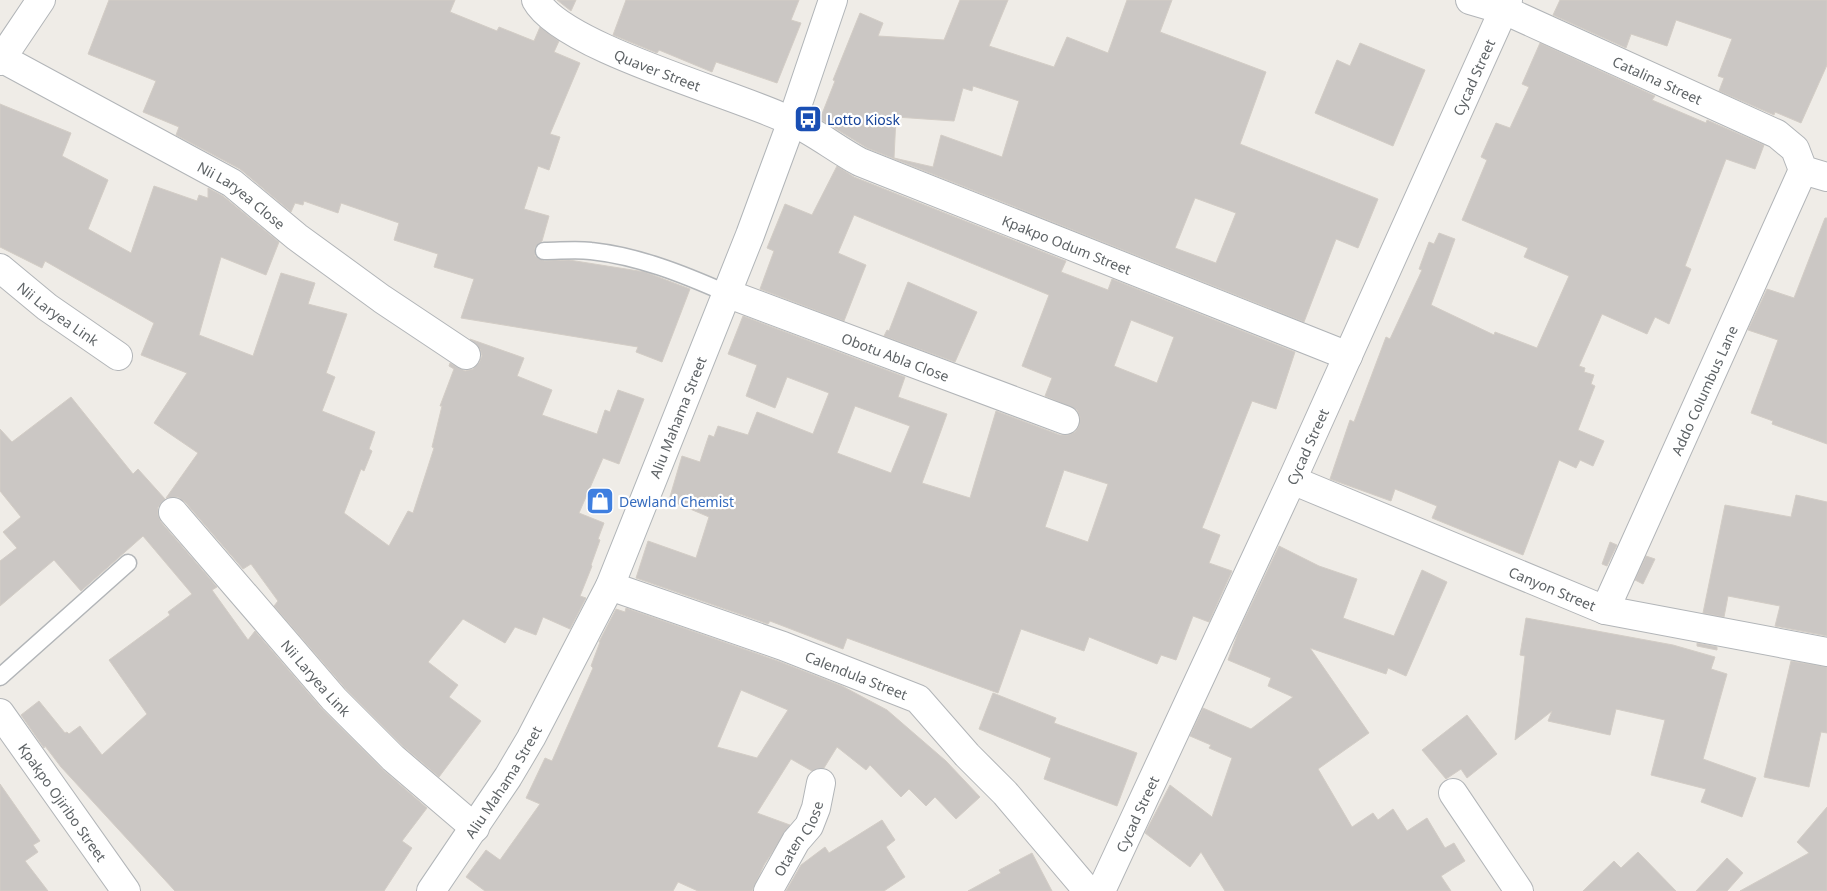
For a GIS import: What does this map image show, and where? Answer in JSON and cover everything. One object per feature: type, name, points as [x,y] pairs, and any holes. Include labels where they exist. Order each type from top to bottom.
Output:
[{"type":"street","points":[[1,60],[40,0]]},
{"type":"street","name":"Quaver Street","points":[[536,0],[550,16],[584,40],[792,121]]},
{"type":"street","name":"Aliu Mahama Street","points":[[431,891],[475,828],[531,738],[610,586],[792,121],[834,0]]},
{"type":"street","name":"Catalina Street","points":[[1470,0],[1506,5],[1777,134],[1794,149],[1815,174]]},
{"type":"street","name":"Cycad Street","points":[[1102,891],[1292,480],[1506,5]]},
{"type":"street","name":"Nii Laryea Close","points":[[1,60],[232,183],[297,237],[382,300],[466,355]]},
{"type":"street","name":"Kpakpo Odum Street","points":[[792,121],[860,162],[1348,356]]},
{"type":"street","name":"Addo Columbus Lane","points":[[1605,610],[1815,174]]},
{"type":"street","name":"Nii Laryea Link","points":[[0,268],[47,307],[118,356]]},
{"type":"street","name":"Obotu Abla Close","points":[[726,293],[1065,420]]},
{"type":"street","name":"Canyon Street","points":[[1292,480],[1605,610],[1827,652]]},
{"type":"street","name":"Nii Laryea Link","points":[[173,512],[334,699],[399,764],[475,828]]},
{"type":"street","name":"Calendula Street","points":[[610,586],[783,646],[918,699],[967,755],[1005,792],[1062,857],[1088,891]]},
{"type":"street","name":"Kpakpo Ojiribo Street","points":[[0,713],[126,891]]},
{"type":"street","name":"Otaten Close","points":[[768,891],[796,841],[809,826],[816,808],[821,783]]},
{"type":"street","points":[[1453,793],[1519,891]]},
{"type":"lane","points":[[544,251],[590,251],[624,257],[665,268],[726,293]]},
{"type":"lane","points":[[0,677],[128,563]]},
{"type":"building","points":[[109,0],[455,0],[450,12],[497,31],[499,27],[534,41],[540,27],[559,41],[554,52],[580,63],[550,134],[560,137],[549,170],[538,166],[524,209],[549,216],[542,241],[535,247],[535,256],[544,261],[569,260],[645,272],[690,289],[662,362],[636,352],[638,347],[461,318],[474,279],[434,267],[438,254],[394,240],[399,223],[341,203],[338,213],[304,201],[303,205],[295,203],[291,212],[240,169],[176,135],[179,127],[143,112],[156,81],[88,54]]},
{"type":"building","points":[[557,0],[576,0],[571,11]]},
{"type":"building","points":[[626,0],[799,0],[791,20],[801,23],[777,83],[716,62],[712,72],[659,50],[657,53],[613,35]]},
{"type":"building","points":[[960,0],[1008,0],[989,46],[1054,67],[1067,37],[1108,53],[1127,0],[1172,0],[1160,32],[1266,72],[1240,144],[1378,199],[1358,248],[1336,239],[1304,322],[867,148],[820,119],[835,81],[833,80],[860,13],[883,23],[878,36],[944,40]],"holes":[[[973,86],[1019,101],[1002,157],[941,135],[933,167],[894,158],[896,117],[954,121],[963,88],[972,91]],[[1195,198],[1236,213],[1216,263],[1175,248]]]},
{"type":"building","points":[[1560,0],[1827,0],[1827,65],[1801,123],[1775,112],[1774,115],[1719,91],[1724,78],[1718,76],[1732,39],[1676,20],[1667,46],[1631,34],[1626,48],[1553,15]]},
{"type":"building","points":[[1360,43],[1425,70],[1393,146],[1315,113],[1337,60],[1350,66]]},
{"type":"building","points":[[1540,43],[1655,96],[1652,100],[1706,123],[1707,120],[1764,145],[1755,169],[1726,159],[1685,266],[1691,269],[1669,324],[1655,317],[1647,334],[1602,314],[1579,366],[1585,368],[1584,372],[1594,375],[1591,384],[1595,386],[1578,430],[1604,441],[1593,466],[1580,460],[1576,468],[1559,460],[1523,555],[1432,518],[1437,506],[1395,489],[1391,501],[1330,479],[1350,420],[1354,422],[1386,337],[1390,339],[1422,270],[1419,269],[1429,242],[1434,244],[1439,233],[1455,239],[1431,305],[1494,335],[1495,332],[1537,348],[1569,276],[1524,257],[1528,248],[1462,220],[1487,160],[1481,157],[1496,123],[1510,128],[1529,87],[1522,84]]},
{"type":"building","points":[[0,104],[71,133],[62,156],[108,180],[88,229],[131,253],[154,186],[197,201],[199,195],[208,198],[208,188],[223,196],[279,242],[266,275],[221,257],[199,335],[253,356],[281,273],[315,283],[308,304],[347,314],[326,373],[335,377],[322,411],[375,432],[369,449],[372,451],[364,471],[361,469],[344,513],[389,546],[408,511],[413,513],[434,448],[432,447],[442,406],[440,406],[454,369],[449,366],[450,363],[465,371],[473,369],[479,363],[482,356],[480,349],[470,339],[524,358],[517,376],[552,390],[542,415],[597,434],[605,410],[610,412],[618,390],[644,399],[619,464],[603,458],[579,513],[604,523],[592,566],[580,596],[586,598],[570,629],[543,617],[536,635],[515,627],[505,643],[463,619],[428,662],[458,685],[449,697],[481,721],[439,777],[404,747],[345,688],[274,606],[278,601],[251,564],[243,569],[185,502],[178,497],[166,498],[198,453],[154,423],[187,373],[141,355],[154,323],[45,261],[42,268],[0,247]]},
{"type":"building","points":[[837,166],[854,177],[1066,261],[1061,272],[1108,290],[1112,279],[1295,352],[1276,409],[1252,401],[1202,528],[1220,535],[1209,563],[1232,571],[1209,622],[1193,616],[1176,660],[1161,655],[1157,664],[1089,637],[1084,651],[1021,629],[998,693],[847,638],[843,649],[770,621],[768,624],[636,578],[648,541],[696,558],[709,517],[669,500],[682,456],[700,462],[709,435],[714,437],[718,426],[748,435],[757,412],[813,434],[829,393],[787,377],[775,408],[746,396],[757,365],[728,354],[743,316],[905,377],[898,397],[947,414],[922,483],[970,498],[996,411],[1060,435],[1068,435],[1075,432],[1079,426],[1080,417],[1077,410],[1045,396],[1052,378],[1022,366],[1049,295],[854,215],[838,253],[866,265],[844,321],[760,289],[774,251],[767,248],[785,204],[812,215]],"holes":[[[1131,320],[1174,337],[1157,383],[1114,366]],[[855,406],[910,426],[891,473],[837,453]],[[1064,470],[1108,484],[1088,542],[1045,527]]]},
{"type":"building","points":[[1825,218],[1827,218],[1827,444],[1772,424],[1773,421],[1751,413],[1778,340],[1748,330],[1767,289],[1794,298]]},
{"type":"building","points":[[908,282],[977,312],[955,362],[884,336],[887,330],[889,331]]},
{"type":"building","points":[[71,397],[133,474],[138,469],[165,499],[158,507],[158,515],[161,522],[217,587],[212,590],[248,640],[255,631],[323,710],[382,769],[427,808],[402,841],[412,848],[384,891],[175,891],[61,767],[45,746],[44,748],[21,715],[39,701],[65,733],[69,734],[80,726],[102,755],[147,714],[109,660],[170,615],[168,612],[192,594],[143,536],[81,591],[54,560],[0,606],[0,561],[17,548],[3,532],[21,517],[0,491],[0,429],[12,442]]},
{"type":"building","points":[[1796,495],[1827,502],[1827,636],[1775,626],[1780,606],[1728,596],[1724,617],[1703,613],[1725,505],[1791,517]]},
{"type":"building","points":[[1610,542],[1617,545],[1607,566],[1602,564]]},
{"type":"building","points":[[1279,546],[1319,566],[1357,579],[1343,618],[1394,636],[1422,570],[1447,582],[1406,676],[1388,668],[1386,674],[1310,648],[1369,733],[1318,769],[1352,827],[1373,813],[1378,820],[1393,809],[1407,831],[1427,818],[1445,848],[1454,843],[1465,861],[1441,876],[1451,891],[1225,891],[1201,852],[1190,867],[1145,833],[1170,785],[1212,817],[1232,758],[1209,748],[1211,745],[1190,736],[1203,708],[1251,729],[1293,697],[1268,686],[1271,678],[1228,660],[1238,633]]},
{"type":"building","points":[[1646,556],[1655,559],[1643,584],[1635,580]]},
{"type":"building","points":[[626,608],[778,661],[842,686],[887,710],[946,761],[980,797],[956,819],[935,797],[926,806],[909,789],[901,797],[870,765],[866,770],[837,747],[824,768],[812,771],[791,759],[757,813],[790,825],[764,865],[752,891],[698,891],[678,882],[673,891],[485,891],[466,877],[486,850],[500,860],[540,804],[526,798],[545,758],[552,761],[593,668],[591,666],[599,642],[616,609],[625,612]],"holes":[[[741,690],[788,710],[757,758],[717,747]]]},
{"type":"building","points":[[1526,618],[1673,645],[1715,657],[1711,669],[1727,674],[1703,759],[1756,778],[1742,817],[1701,802],[1706,789],[1651,775],[1665,720],[1616,709],[1610,735],[1548,721],[1552,711],[1515,740],[1525,656],[1520,655]]},
{"type":"building","points":[[1697,643],[1717,647],[1717,650],[1697,646]]},
{"type":"building","points":[[1791,661],[1827,667],[1827,733],[1821,732],[1809,787],[1764,777]]},
{"type":"building","points":[[993,693],[1056,718],[1054,723],[1137,753],[1117,806],[1044,779],[1051,758],[979,729]]},
{"type":"building","points":[[1467,715],[1497,754],[1467,778],[1461,769],[1446,779],[1422,750]]},
{"type":"building","points":[[0,784],[40,841],[33,845],[38,852],[25,861],[48,891],[0,891]]},
{"type":"building","points":[[1827,807],[1827,891],[1740,891],[1809,853],[1797,842]]},
{"type":"building","points":[[882,820],[895,840],[886,847],[905,877],[884,891],[786,891],[801,865],[825,847],[829,853]]},
{"type":"building","points":[[1638,852],[1676,891],[1583,891],[1614,861],[1621,868]]},
{"type":"building","points":[[1032,853],[1052,891],[968,891],[1001,873],[999,870]]},
{"type":"building","points":[[1727,858],[1743,873],[1727,891],[1696,891]]},
{"type":"place","name":"Lotto Kiosk","points":[[808,119]]},
{"type":"place","name":"Dewland Chemist","points":[[600,501]]}]
